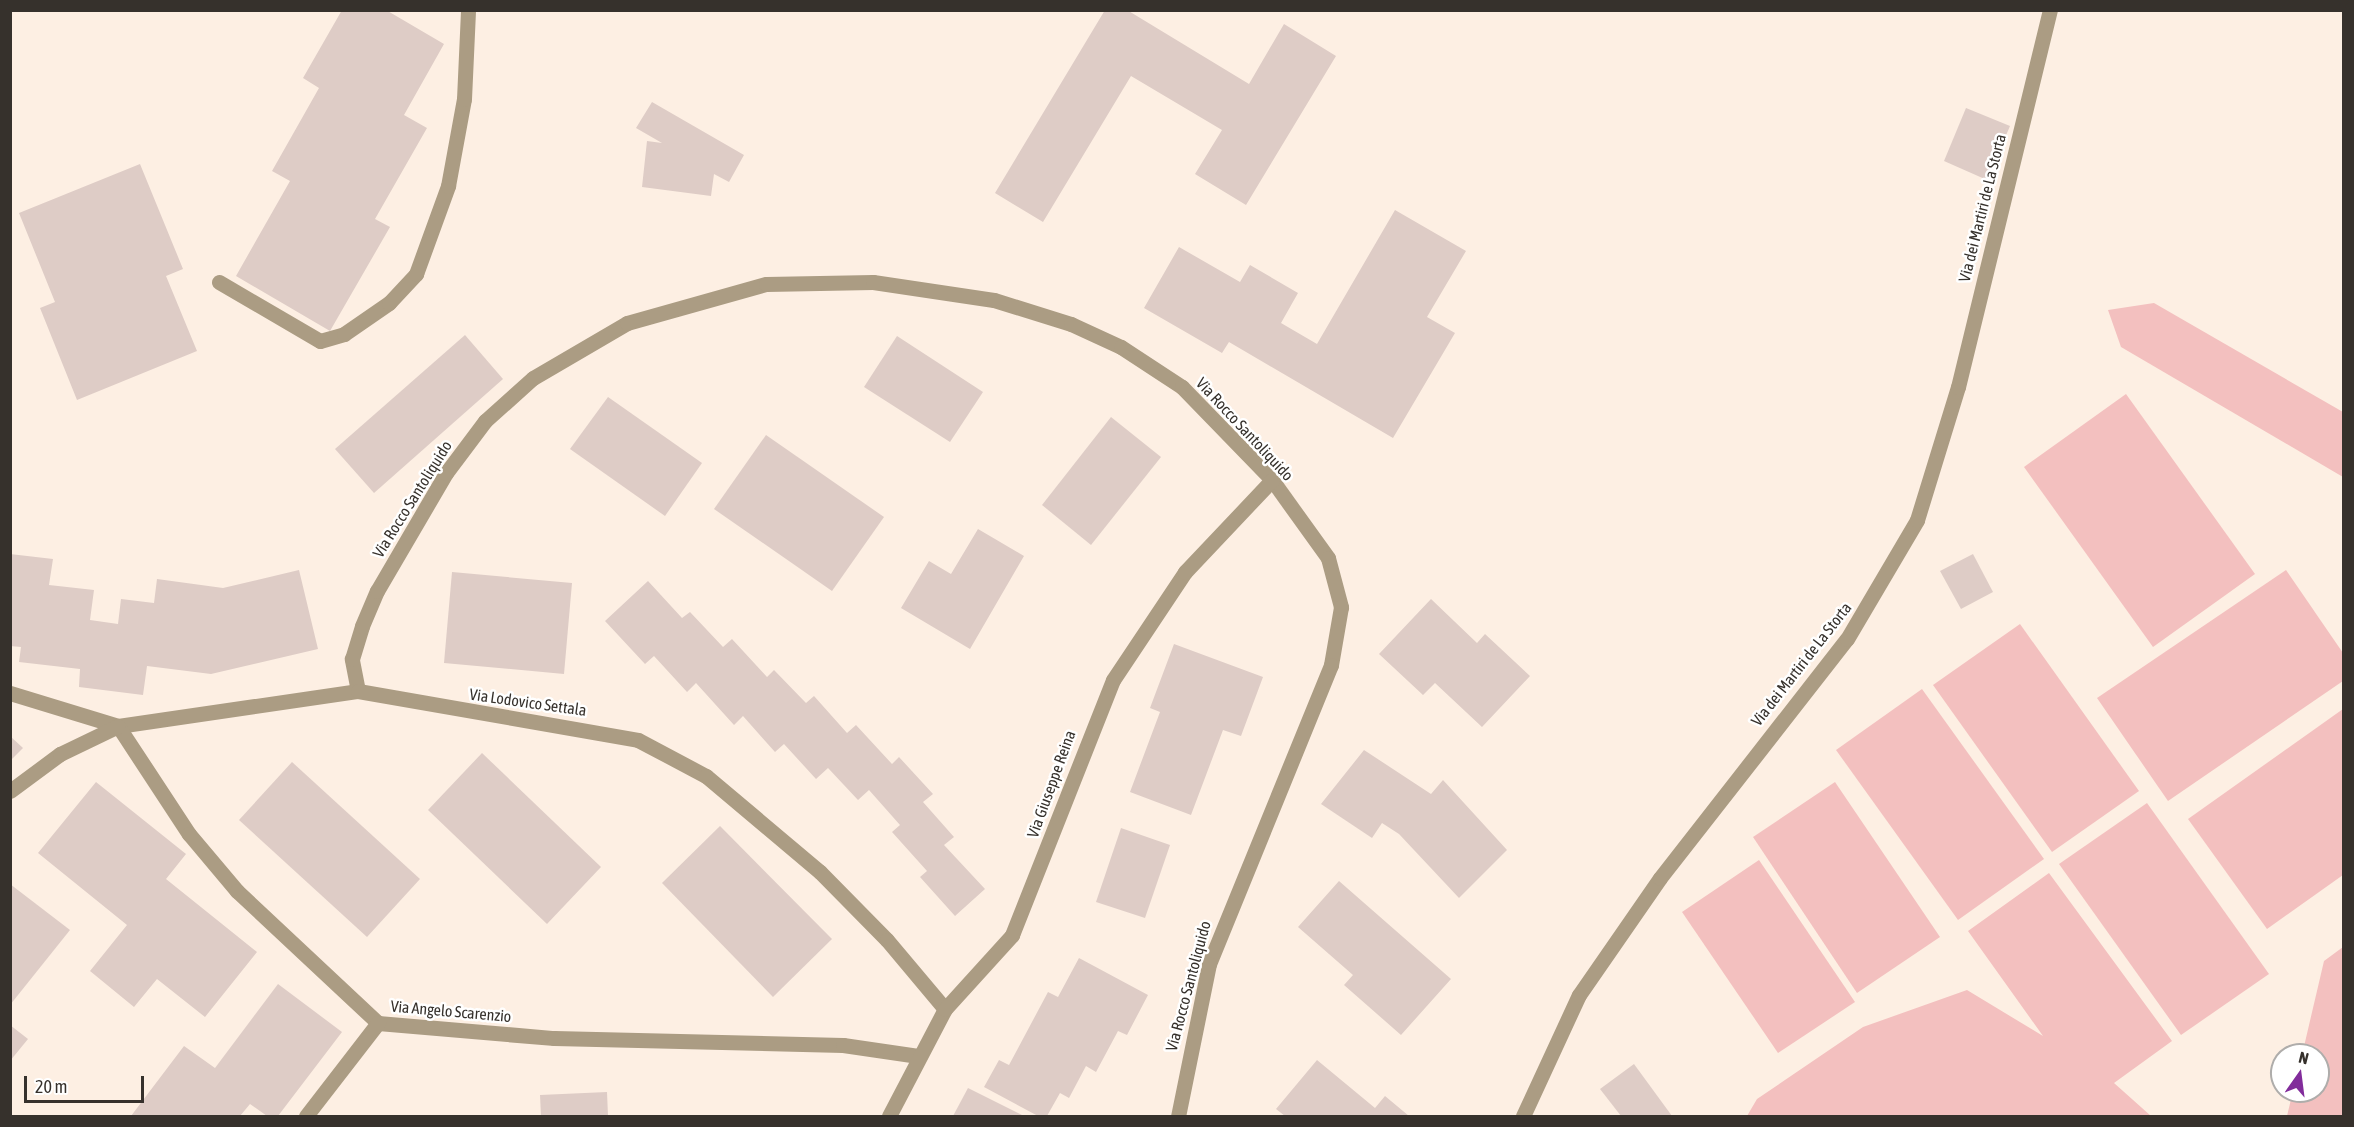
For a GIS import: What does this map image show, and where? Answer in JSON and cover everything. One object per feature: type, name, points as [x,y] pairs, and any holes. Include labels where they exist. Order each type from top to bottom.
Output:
[{"type":"street","points":[[219,282],[320,341],[344,334],[380,309],[416,274],[448,186],[464,99],[468,10]]},
{"type":"street","name":"Via dei Martiri de La Storta","points":[[1523,1116],[1579,995],[1660,878],[1847,639],[1917,520],[1958,387],[2050,10]]},
{"type":"street","name":"Via Rocco Santoliquido","points":[[358,691],[352,659],[377,591],[446,473],[485,421],[533,378],[596,338],[664,309],[734,290],[804,281],[873,282],[969,294],[1047,315],[1121,347],[1182,387],[1272,480],[1328,558],[1339,589],[1341,625],[1315,708],[1209,964],[1178,1116]]},
{"type":"street","name":"Via Giuseppe Reina","points":[[889,1116],[918,1056],[945,1009],[1012,934],[1113,680],[1185,572],[1272,480]]},
{"type":"street","name":"Via Lodovico Settala","points":[[10,693],[118,726],[358,691],[458,711],[588,728],[638,740],[683,760],[820,872],[887,939],[945,1009]]},
{"type":"street","points":[[10,791],[60,754],[118,726]]},
{"type":"street","name":"Via Angelo Scarenzio","points":[[118,726],[189,834],[237,891],[378,1023],[554,1038],[843,1045],[918,1056]]},
{"type":"street","points":[[306,1116],[378,1023]]},
{"type":"shaded area","points":[[2154,303],[2343,412],[2343,477],[2121,347],[2108,310]]},
{"type":"shaded area","points":[[2126,394],[2255,574],[2153,647],[2024,467]]},
{"type":"shaded area","points":[[2286,570],[2343,653],[2343,681],[2168,801],[2097,698]]},
{"type":"shaded area","points":[[2020,624],[2139,791],[2052,852],[1933,685]]},
{"type":"shaded area","points":[[1922,689],[2044,859],[1958,920],[1836,750]]},
{"type":"shaded area","points":[[2343,709],[2343,875],[2267,929],[2188,819]]},
{"type":"shaded area","points":[[1835,782],[1940,937],[1857,993],[1753,837]]},
{"type":"shaded area","points":[[2147,803],[2269,974],[2181,1035],[2059,864]]},
{"type":"shaded area","points":[[1759,860],[1855,1002],[1778,1053],[1682,912]]},
{"type":"shaded area","points":[[2049,873],[2172,1041],[2114,1083],[2151,1116],[1747,1116],[1757,1099],[1863,1027],[1967,990],[2043,1036],[1968,931]]},
{"type":"shaded area","points":[[2343,947],[2343,1116],[2287,1116],[2290,1103],[2330,1103],[2330,1043],[2305,1043],[2324,961]]},
{"type":"building","points":[[342,10],[386,10],[444,44],[404,115],[427,128],[375,219],[390,227],[330,331],[236,276],[290,181],[272,171],[319,88],[303,78]]},
{"type":"building","points":[[1105,10],[1127,10],[1249,84],[1284,24],[1336,56],[1246,205],[1195,174],[1222,130],[1131,76],[1043,222],[995,193]]},
{"type":"building","points":[[652,102],[744,155],[729,182],[714,174],[711,196],[642,187],[647,141],[662,143],[636,128]]},
{"type":"building","points":[[1966,108],[2010,126],[1987,180],[1944,161]]},
{"type":"building","points":[[140,164],[183,269],[166,276],[197,351],[77,400],[40,308],[55,302],[19,213]]},
{"type":"building","points":[[1395,210],[1466,251],[1427,317],[1455,333],[1393,438],[1229,342],[1222,353],[1144,308],[1179,247],[1240,282],[1250,265],[1298,293],[1281,323],[1317,344]]},
{"type":"building","points":[[465,335],[503,379],[374,493],[335,449]]},
{"type":"building","points":[[897,336],[983,392],[950,442],[864,387]]},
{"type":"building","points":[[608,397],[702,463],[665,516],[570,449]]},
{"type":"building","points":[[1111,417],[1161,457],[1091,545],[1042,505]]},
{"type":"building","points":[[766,435],[884,517],[832,591],[714,509]]},
{"type":"building","points":[[978,529],[1024,556],[970,649],[901,608],[929,561],[951,574]]},
{"type":"building","points":[[10,554],[53,559],[49,585],[94,590],[90,620],[118,624],[121,599],[154,603],[157,579],[223,588],[299,570],[318,649],[211,674],[147,666],[143,695],[79,687],[80,669],[19,662],[21,647],[10,646]]},
{"type":"building","points":[[1973,554],[1993,592],[1961,609],[1940,571]]},
{"type":"building","points":[[452,572],[572,583],[564,674],[444,663]]},
{"type":"building","points":[[648,581],[682,618],[690,612],[723,647],[732,639],[767,677],[774,670],[806,703],[814,696],[847,733],[856,725],[892,764],[899,757],[933,794],[923,802],[954,837],[944,845],[985,889],[955,916],[920,877],[927,871],[892,832],[900,825],[869,790],[858,800],[828,768],[816,779],[784,744],[775,752],[743,716],[734,725],[696,683],[687,692],[654,656],[645,664],[605,621]]},
{"type":"building","points":[[1431,599],[1477,643],[1485,634],[1530,676],[1482,727],[1435,683],[1423,695],[1379,654]]},
{"type":"building","points":[[1174,644],[1263,677],[1241,736],[1223,730],[1191,815],[1130,792],[1160,712],[1150,708]]},
{"type":"building","points":[[10,736],[23,748],[10,761]]},
{"type":"building","points":[[1364,750],[1431,794],[1443,780],[1507,850],[1459,898],[1399,834],[1382,823],[1372,838],[1321,804]]},
{"type":"building","points":[[482,753],[601,867],[547,924],[428,810]]},
{"type":"building","points":[[292,762],[420,879],[367,937],[239,820]]},
{"type":"building","points":[[96,782],[186,854],[166,879],[257,952],[205,1017],[157,979],[134,1007],[90,971],[127,925],[38,853]]},
{"type":"building","points":[[720,826],[832,939],[773,997],[662,883]]},
{"type":"building","points":[[1121,828],[1170,845],[1145,918],[1096,902]]},
{"type":"building","points":[[1339,881],[1451,979],[1401,1035],[1344,985],[1353,975],[1298,927]]},
{"type":"building","points":[[10,884],[70,930],[10,1005]]},
{"type":"building","points":[[1079,958],[1148,995],[1127,1035],[1118,1031],[1096,1072],[1086,1066],[1069,1098],[1060,1093],[1047,1116],[1038,1116],[984,1087],[999,1060],[1009,1065],[1048,992],[1058,997]]},
{"type":"building","points":[[278,984],[342,1032],[278,1116],[267,1116],[250,1104],[240,1116],[131,1116],[184,1046],[215,1068]]},
{"type":"building","points":[[10,1025],[28,1039],[10,1061]]},
{"type":"building","points":[[1317,1060],[1375,1108],[1385,1096],[1409,1116],[1285,1116],[1276,1109]]},
{"type":"building","points":[[1634,1064],[1672,1116],[1621,1116],[1600,1089]]},
{"type":"building","points":[[968,1088],[1024,1116],[953,1116]]},
{"type":"building","points":[[607,1092],[608,1116],[541,1116],[540,1095]]}]
